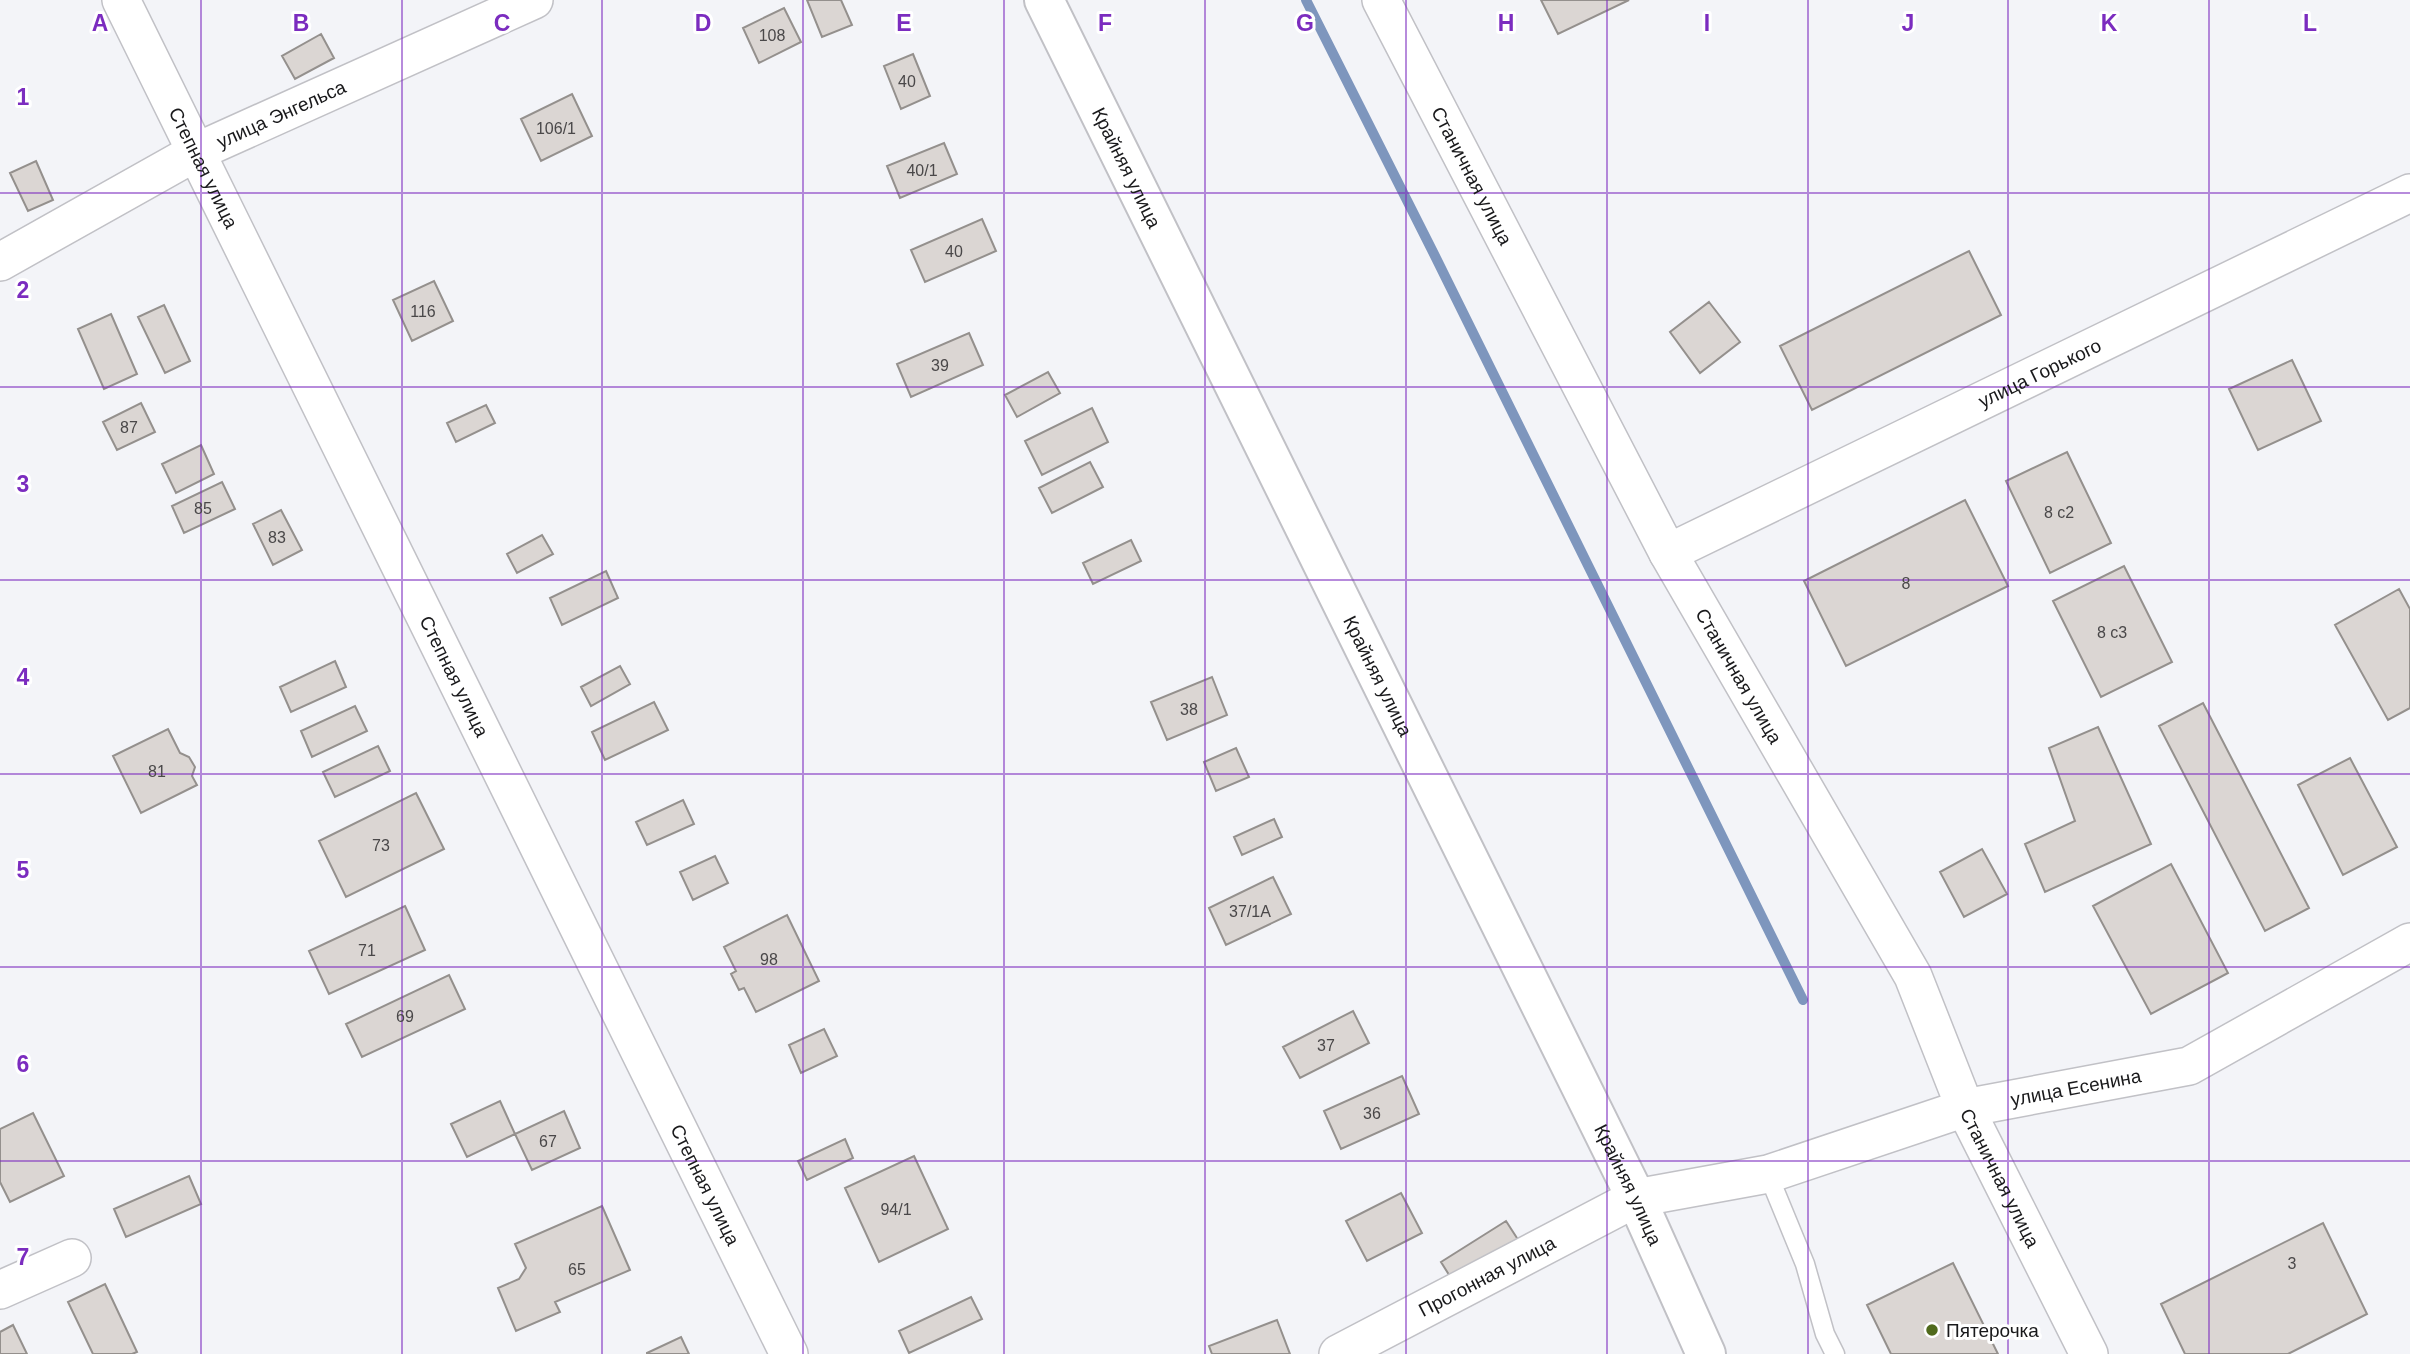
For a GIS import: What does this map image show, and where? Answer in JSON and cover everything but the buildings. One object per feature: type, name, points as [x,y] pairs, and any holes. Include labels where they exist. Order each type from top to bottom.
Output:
[{"type":"main road","name":"Крайняя улица","points":[[1044,0],[1636,1198],[1706,1354]]},
{"type":"street","name":"Степная улица","points":[[121,0],[789,1354]]},
{"type":"street","name":"улица Энгельса","points":[[0,262],[197,152],[534,0]]},
{"type":"street","name":"Станичная улица","points":[[1381,0],[1668,553],[1913,976],[1965,1108],[2089,1354]]},
{"type":"street","name":"улица Горького","points":[[1668,553],[2410,193]]},
{"type":"street","name":"улица Есенина","points":[[1636,1198],[1768,1174],[1965,1108],[2189,1066],[2410,942]]},
{"type":"street","name":"Прогонная улица","points":[[1338,1354],[1636,1198]]},
{"type":"street","points":[[0,1290],[72,1258]]},
{"type":"lane","points":[[1768,1174],[1805,1264],[1825,1334],[1835,1354]]},
{"type":"waterway","points":[[1306,0],[1803,1000]]},
{"type":"place","name":"Пятерочка","points":[[1932,1330]]}]
